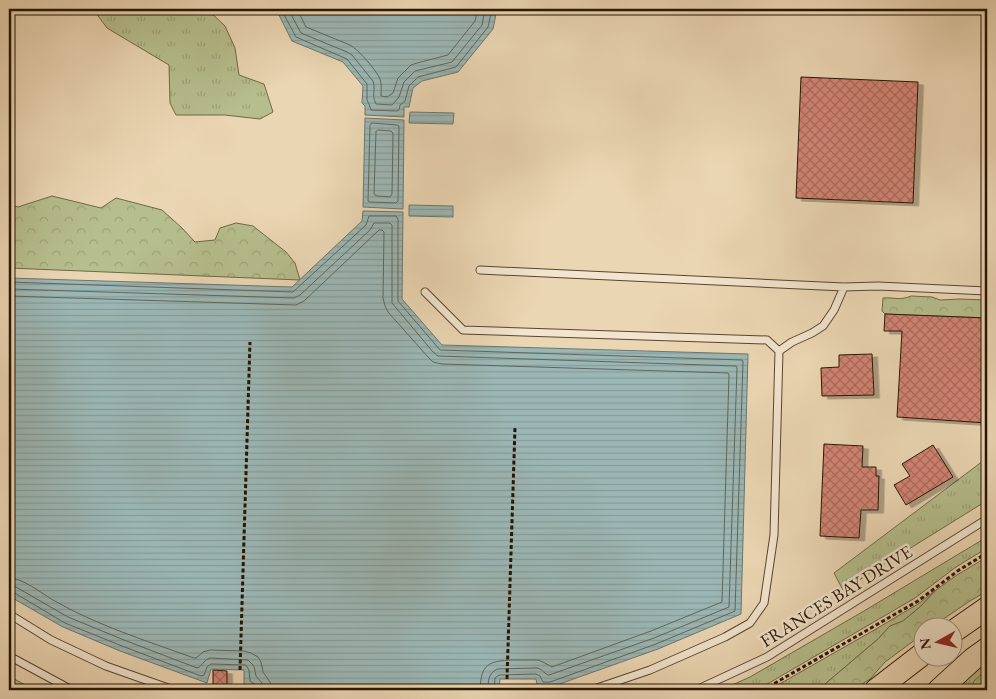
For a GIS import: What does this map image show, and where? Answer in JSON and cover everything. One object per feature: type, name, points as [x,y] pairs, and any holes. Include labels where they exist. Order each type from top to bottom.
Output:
[{"type":"main road","points":[[964,624],[987,608]]},
{"type":"main road","points":[[939,690],[987,649]]},
{"type":"main road","points":[[876,690],[914,661]]},
{"type":"lane","points":[[480,270],[844,287],[878,286],[987,291]]},
{"type":"lane","points":[[779,351],[822,326],[834,310],[844,287]]},
{"type":"lane","points":[[425,292],[463,330],[767,340],[779,351],[774,535],[764,603],[750,623],[725,637],[650,670],[591,690]]},
{"type":"lane","name":"FRANCES BAY DRIVE","points":[[696,690],[767,657],[987,520]]},
{"type":"lane","points":[[9,614],[51,640],[106,666],[174,690]]},
{"type":"lane","points":[[9,656],[72,690]]},
{"type":"path","points":[[9,333],[9,342]]},
{"type":"path","points":[[240,670],[250,342]]},
{"type":"path","points":[[507,679],[515,427]]},
{"type":"path","points":[[763,690],[918,601],[959,570],[987,552]]},
{"type":"green space","points":[[93,9],[207,9],[225,26],[235,48],[239,75],[264,84],[273,112],[260,119],[225,115],[176,115],[170,103],[169,65],[107,28]]},
{"type":"green space","points":[[52,196],[101,208],[116,198],[162,210],[195,242],[215,240],[220,228],[236,223],[253,226],[286,252],[295,263],[300,280],[9,268],[9,204],[18,207]]},
{"type":"green space","points":[[911,296],[932,297],[940,300],[987,300],[987,318],[885,314],[882,311],[883,298],[900,299]]},
{"type":"green space","points":[[987,458],[987,498],[983,503],[843,590],[834,573]]},
{"type":"green space","points":[[987,537],[987,548],[956,567],[915,598],[757,690],[721,690],[750,677]]},
{"type":"green space","points":[[987,557],[987,591],[948,616],[914,616],[914,641],[885,662],[870,679],[853,690],[818,690],[878,639],[890,626],[903,621],[936,590]]},
{"type":"green space","points":[[936,590],[920,607],[903,621],[890,626],[878,639],[818,690],[769,690],[918,604]]},
{"type":"green space","points":[[987,662],[987,669],[974,682],[976,690],[954,690]]},
{"type":"green space","points":[[987,669],[987,690],[976,690],[973,682]]},
{"type":"green space","points":[[9,676],[34,690],[9,690]]},
{"type":"water","points":[[276,9],[497,9],[493,29],[458,72],[422,81],[413,88],[409,107],[404,107],[404,117],[365,115],[365,106],[362,103],[363,86],[343,62],[292,41]]},
{"type":"water","points":[[410,112],[454,113],[453,124],[409,123]]},
{"type":"water","points":[[365,118],[404,120],[403,209],[363,207]]},
{"type":"water","points":[[409,205],[453,206],[453,217],[409,216]]},
{"type":"water","points":[[363,211],[403,212],[402,299],[442,345],[748,354],[741,614],[658,649],[551,687],[538,688],[536,679],[500,679],[499,690],[264,690],[244,686],[244,670],[211,669],[207,683],[120,651],[63,627],[9,596],[9,278],[292,287],[362,221]]},
{"type":"building","points":[[801,77],[918,82],[913,203],[796,198]]},
{"type":"building","points":[[885,314],[987,318],[987,423],[897,417],[902,331],[884,331]]},
{"type":"building","points":[[872,354],[874,395],[822,396],[821,368],[839,367],[839,355]]},
{"type":"building","points":[[824,444],[863,446],[862,467],[876,467],[876,476],[879,476],[878,510],[861,510],[859,538],[820,536]]},
{"type":"building","points":[[933,445],[953,477],[906,505],[894,485],[910,476],[902,464]]},
{"type":"building","points":[[213,670],[227,671],[227,690],[213,690]]}]
